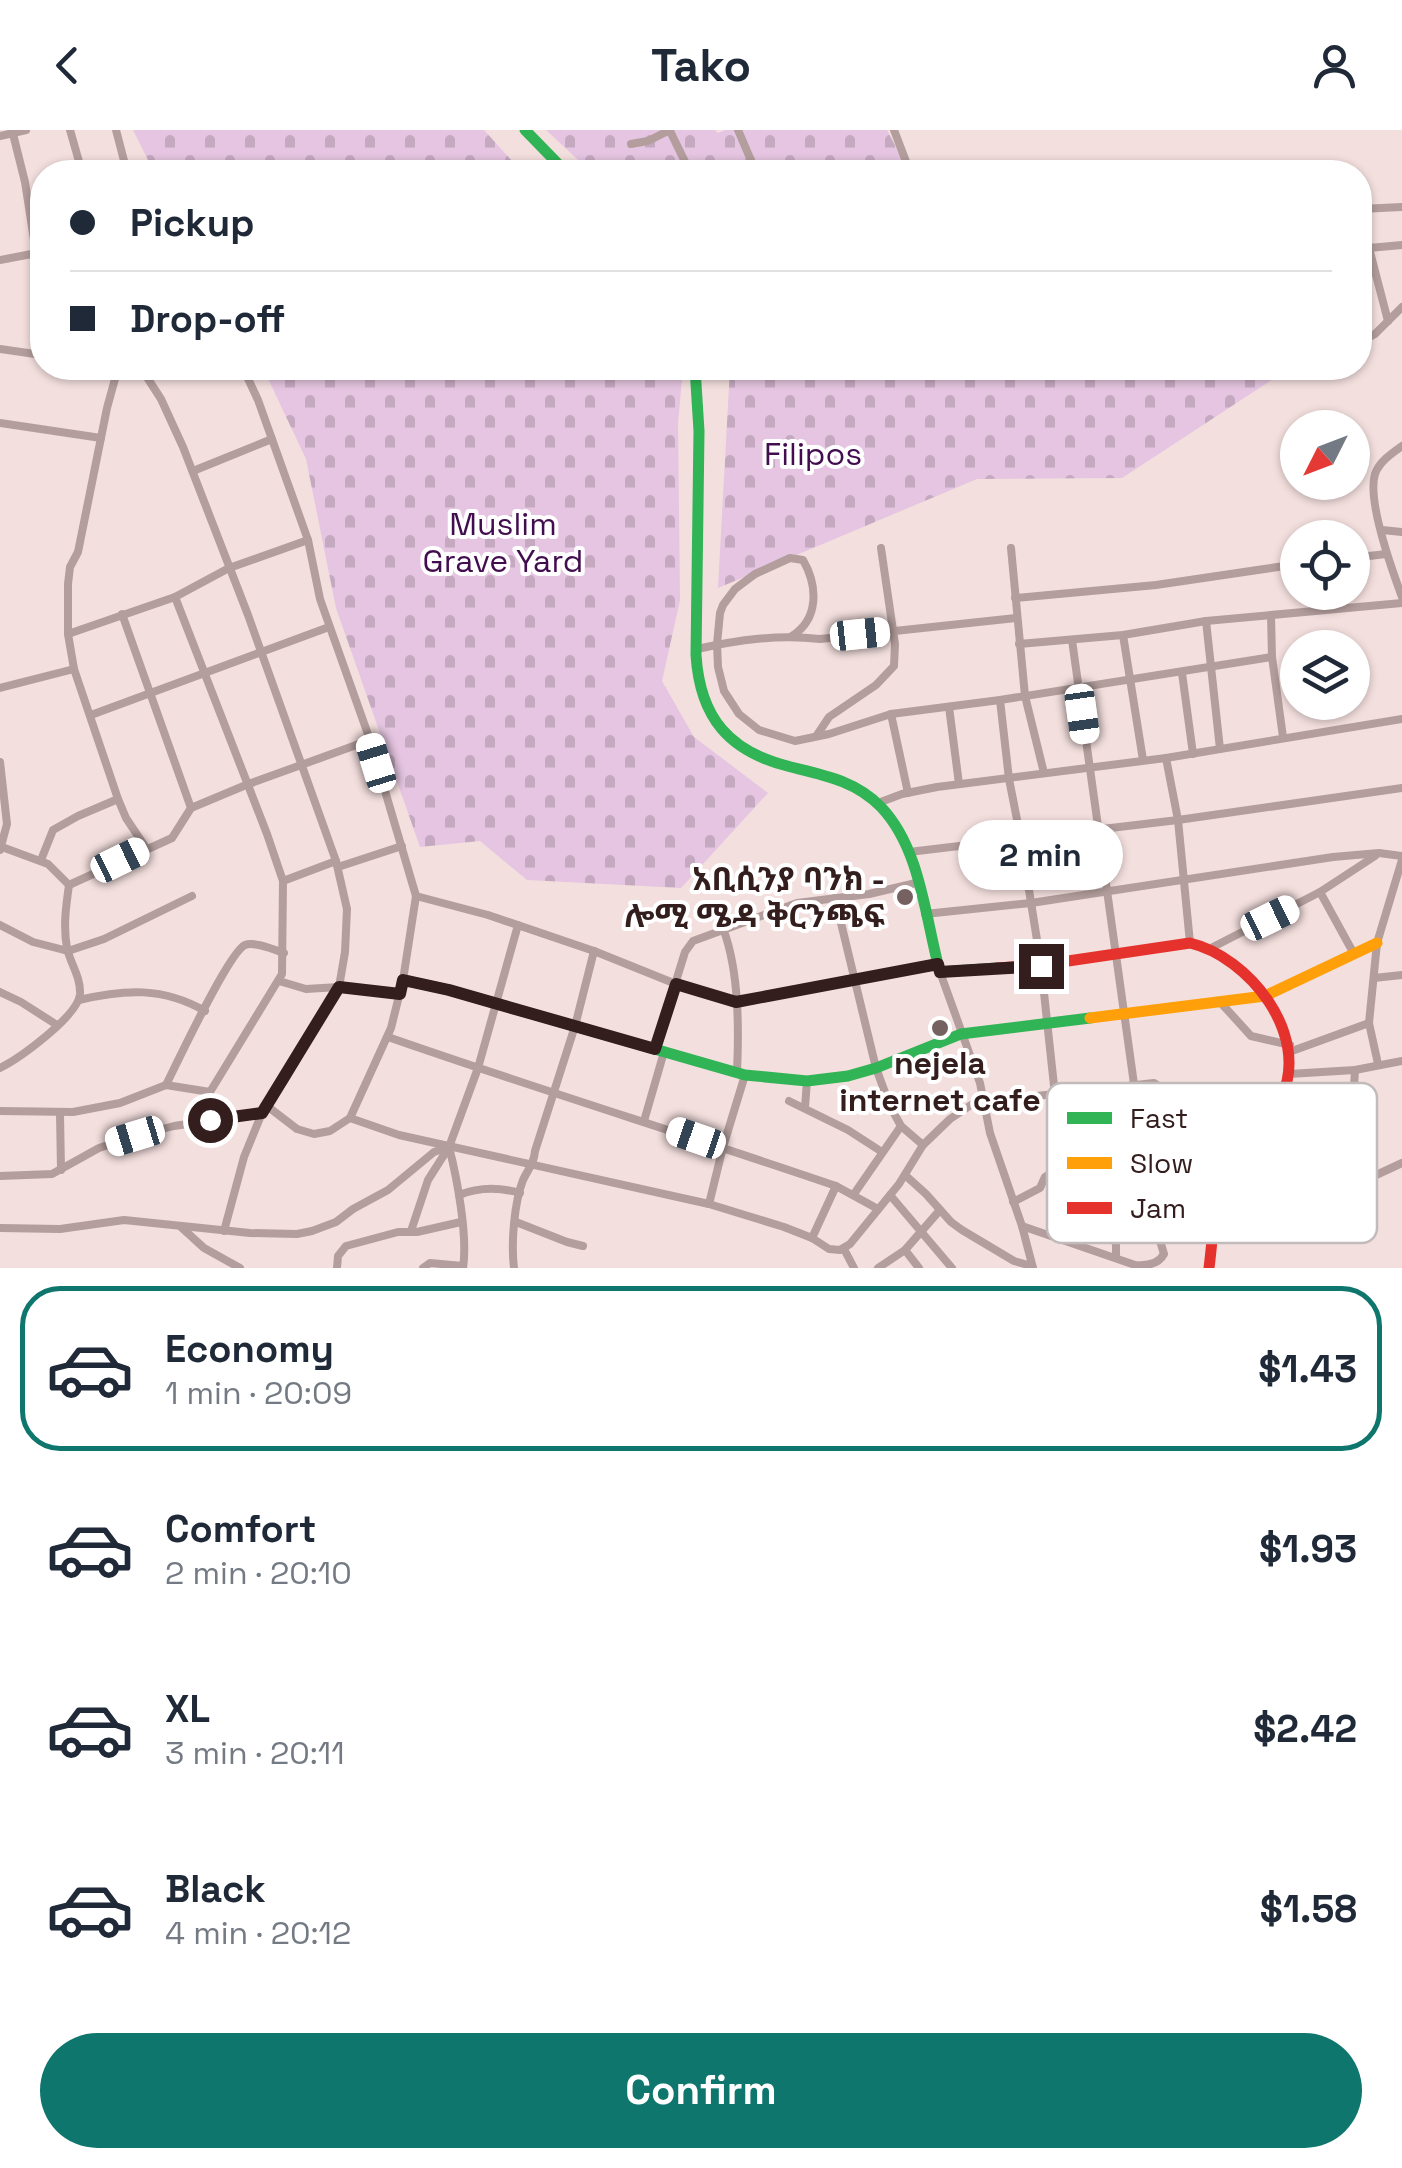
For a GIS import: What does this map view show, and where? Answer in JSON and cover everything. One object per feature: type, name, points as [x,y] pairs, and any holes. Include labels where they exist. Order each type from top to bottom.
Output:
[{"type":"street","points":[[0,136],[26,130]]},
{"type":"street","points":[[70,130],[79,160]]},
{"type":"street","points":[[116,130],[124,160]]},
{"type":"street","points":[[524,130],[554,160]]},
{"type":"street","points":[[632,144],[670,130],[684,160]]},
{"type":"street","points":[[738,130],[751,160]]},
{"type":"street","points":[[894,130],[905,160]]},
{"type":"street","points":[[12,132],[30,209]]},
{"type":"street","points":[[1372,208],[1402,206]]},
{"type":"street","points":[[1372,246],[1402,244]]},
{"type":"street","points":[[0,260],[30,254]]},
{"type":"street","points":[[1372,267],[1388,321]]},
{"type":"street","points":[[1372,336],[1402,307]]},
{"type":"street","points":[[0,350],[30,354]]},
{"type":"street","points":[[115,380],[78,552],[70,567],[68,634],[74,669],[118,799],[146,848]]},
{"type":"street","points":[[148,380],[167,411],[193,471],[261,652],[337,864],[347,918],[339,987],[265,1110],[244,1157],[224,1231]]},
{"type":"street","points":[[0,1176],[33,1176],[61,1170],[113,1142],[265,1110],[296,1129],[314,1134],[330,1131],[350,1118],[388,1037],[403,980],[416,896],[370,740],[320,599],[308,540],[249,380]]},
{"type":"street","points":[[696,380],[697,649],[702,698],[731,740],[765,762],[835,777],[860,790],[878,803],[896,827],[909,852],[939,968],[980,1083],[994,1146],[1032,1267]]},
{"type":"street","points":[[0,422],[101,438]]},
{"type":"street","points":[[193,471],[272,439]]},
{"type":"street","points":[[1019,644],[1124,635],[1402,600],[1386,554],[1374,491],[1376,473],[1391,453],[1402,446]]},
{"type":"street","points":[[1382,530],[1402,532]]},
{"type":"street","points":[[68,634],[175,596],[229,568],[308,540]]},
{"type":"street","points":[[817,735],[830,717],[891,671],[896,660],[880,548]]},
{"type":"street","points":[[1011,548],[1025,696],[1044,773]]},
{"type":"street","points":[[1370,556],[1386,554]]},
{"type":"street","points":[[792,636],[804,628],[813,612],[806,564],[790,558],[744,581],[727,598],[720,613],[718,667],[724,691],[738,714],[759,730],[800,742],[890,714],[1272,657]]},
{"type":"street","points":[[1015,598],[1156,585],[1280,567]]},
{"type":"street","points":[[175,596],[282,881],[284,966],[210,1092],[210,1120]]},
{"type":"street","points":[[122,614],[192,808]]},
{"type":"street","points":[[1271,615],[1272,657],[1283,737]]},
{"type":"street","points":[[697,649],[792,636],[820,640],[1016,618]]},
{"type":"street","points":[[1206,622],[1220,748]]},
{"type":"street","points":[[91,715],[329,628]]},
{"type":"street","points":[[1124,635],[1142,760]]},
{"type":"street","points":[[1072,640],[1134,1083]]},
{"type":"street","points":[[0,688],[74,669]]},
{"type":"street","points":[[1182,673],[1193,754]]},
{"type":"street","points":[[1000,700],[1009,779],[1041,966],[1053,1083]]},
{"type":"street","points":[[950,707],[959,784]]},
{"type":"street","points":[[890,714],[908,793]]},
{"type":"street","points":[[878,803],[959,784],[1166,758],[1402,719]]},
{"type":"street","points":[[69,885],[172,838],[192,808],[246,784],[370,740]]},
{"type":"street","points":[[1166,758],[1178,820],[1190,944]]},
{"type":"street","points":[[0,762],[7,824],[1,848],[40,860],[69,885],[64,924],[79,982],[79,1000],[72,1010],[0,1068]]},
{"type":"street","points":[[909,852],[1402,788]]},
{"type":"street","points":[[40,860],[53,830],[118,799]]},
{"type":"street","points":[[282,881],[402,846]]},
{"type":"street","points":[[1211,948],[1320,892],[1379,853]]},
{"type":"street","points":[[925,914],[1031,903],[1332,857],[1379,853],[1402,858],[1377,943],[1369,1023],[1378,1064]]},
{"type":"street","points":[[644,1121],[689,944],[797,903],[916,883]]},
{"type":"street","points":[[1320,892],[1354,954]]},
{"type":"street","points":[[1391,895],[1402,898]]},
{"type":"street","points":[[0,926],[33,942],[68,951],[119,933],[192,896]]},
{"type":"street","points":[[416,896],[518,925],[676,984],[736,1002],[939,968],[1041,966],[1190,944],[1211,948],[1231,960],[1265,996],[1280,1021],[1290,1048],[1287,1083]]},
{"type":"street","points":[[835,898],[876,1068],[901,1126],[923,1146]]},
{"type":"street","points":[[411,1231],[428,1180],[448,1146],[478,1068],[518,925]]},
{"type":"street","points":[[709,1204],[741,1074],[734,965],[724,930]]},
{"type":"street","points":[[403,980],[741,1074],[807,1081],[876,1068],[961,1034],[1265,996],[1377,943]]},
{"type":"street","points":[[166,1084],[240,948],[251,944],[284,953]]},
{"type":"street","points":[[514,1268],[513,1241],[524,1178],[534,1165],[594,951]]},
{"type":"street","points":[[1374,978],[1402,975]]},
{"type":"street","points":[[279,980],[306,989],[339,987],[400,994]]},
{"type":"street","points":[[0,992],[57,1025]]},
{"type":"street","points":[[79,1000],[108,992],[160,993],[204,1011]]},
{"type":"street","points":[[1222,1003],[1251,1036],[1290,1048],[1369,1023]]},
{"type":"street","points":[[388,1037],[836,1186],[878,1209]]},
{"type":"street","points":[[1289,1074],[1355,1070],[1402,1061]]},
{"type":"street","points":[[1354,1083],[1355,1070]]},
{"type":"street","points":[[805,1107],[807,1081]]},
{"type":"street","points":[[0,1112],[60,1114],[120,1102],[166,1084],[210,1092]]},
{"type":"street","points":[[350,1118],[399,1135],[709,1204],[784,1227],[829,1249],[844,1249],[890,1195],[923,1146],[961,1110],[974,1103],[1047,1096]]},
{"type":"street","points":[[789,1101],[882,1152]]},
{"type":"street","points":[[60,1114],[61,1170]]},
{"type":"street","points":[[854,1194],[901,1126]]},
{"type":"street","points":[[424,1268],[430,1263],[463,1267],[465,1247],[459,1195],[448,1146]]},
{"type":"street","points":[[0,1228],[60,1229],[124,1220],[297,1234],[322,1228],[388,1190],[434,1152],[448,1146]]},
{"type":"street","points":[[1377,1175],[1402,1164]]},
{"type":"street","points":[[904,1176],[951,1222],[1014,1261],[1032,1267]]},
{"type":"street","points":[[1014,1202],[1040,1188],[1047,1176]]},
{"type":"street","points":[[812,1238],[836,1186]]},
{"type":"street","points":[[459,1195],[496,1188],[520,1194]]},
{"type":"street","points":[[890,1195],[952,1268]]},
{"type":"street","points":[[878,1268],[906,1250],[940,1210]]},
{"type":"street","points":[[337,1268],[340,1252],[346,1246],[398,1232],[461,1222]]},
{"type":"street","points":[[516,1222],[583,1246]]},
{"type":"street","points":[[1022,1226],[1047,1235]]},
{"type":"street","points":[[181,1227],[204,1248],[240,1268]]},
{"type":"street","points":[[1072,1243],[1146,1266],[1158,1262],[1164,1254],[1161,1243]]},
{"type":"street","points":[[1115,1243],[1116,1258]]},
{"type":"street","points":[[1209,1268],[1212,1243]]},
{"type":"street","points":[[844,1249],[854,1268]]},
{"type":"street","points":[[906,1250],[919,1268]]},
{"type":"green space","points":[[133,130],[484,130],[511,160],[148,160]]},
{"type":"green space","points":[[546,130],[718,133],[887,130],[903,160],[578,160]]},
{"type":"green space","name":"Muslim Grave Yard","points":[[269,380],[682,380],[678,423],[680,600],[662,681],[694,737],[768,793],[681,888],[527,880],[480,841],[420,847],[336,608],[306,459]]},
{"type":"green space","name":"Filipos","points":[[729,380],[1272,380],[1122,478],[977,479],[718,588]]},
{"type":"traffic: fast","points":[[525,130],[554,160]]},
{"type":"traffic: fast","points":[[696,380],[699,431],[696,655],[711,714],[735,742],[751,752],[839,780],[871,798],[894,824],[913,863],[940,972],[997,968]]},
{"type":"traffic: fast","points":[[403,980],[745,1075],[807,1081],[876,1068],[961,1034],[1090,1018]]},
{"type":"traffic: slow","points":[[1090,1018],[1265,996],[1377,943]]},
{"type":"traffic: jam","points":[[997,968],[1190,943],[1212,951],[1233,964],[1269,1002],[1288,1048],[1286,1083]]},
{"type":"traffic: jam","points":[[1209,1268],[1212,1243]]},
{"type":"place","name":"አቢሲንያ ባንክ - ሎሚ ሜዳ ቅርንጫፍ","points":[[905,897]]},
{"type":"place","name":"nejela internet cafe","points":[[940,1028]]},
{"type":"route","points":[[210,1120],[262,1113],[339,987],[400,994],[403,980],[655,1049],[676,984],[736,1002],[938,964],[940,972],[1041,966]]}]
